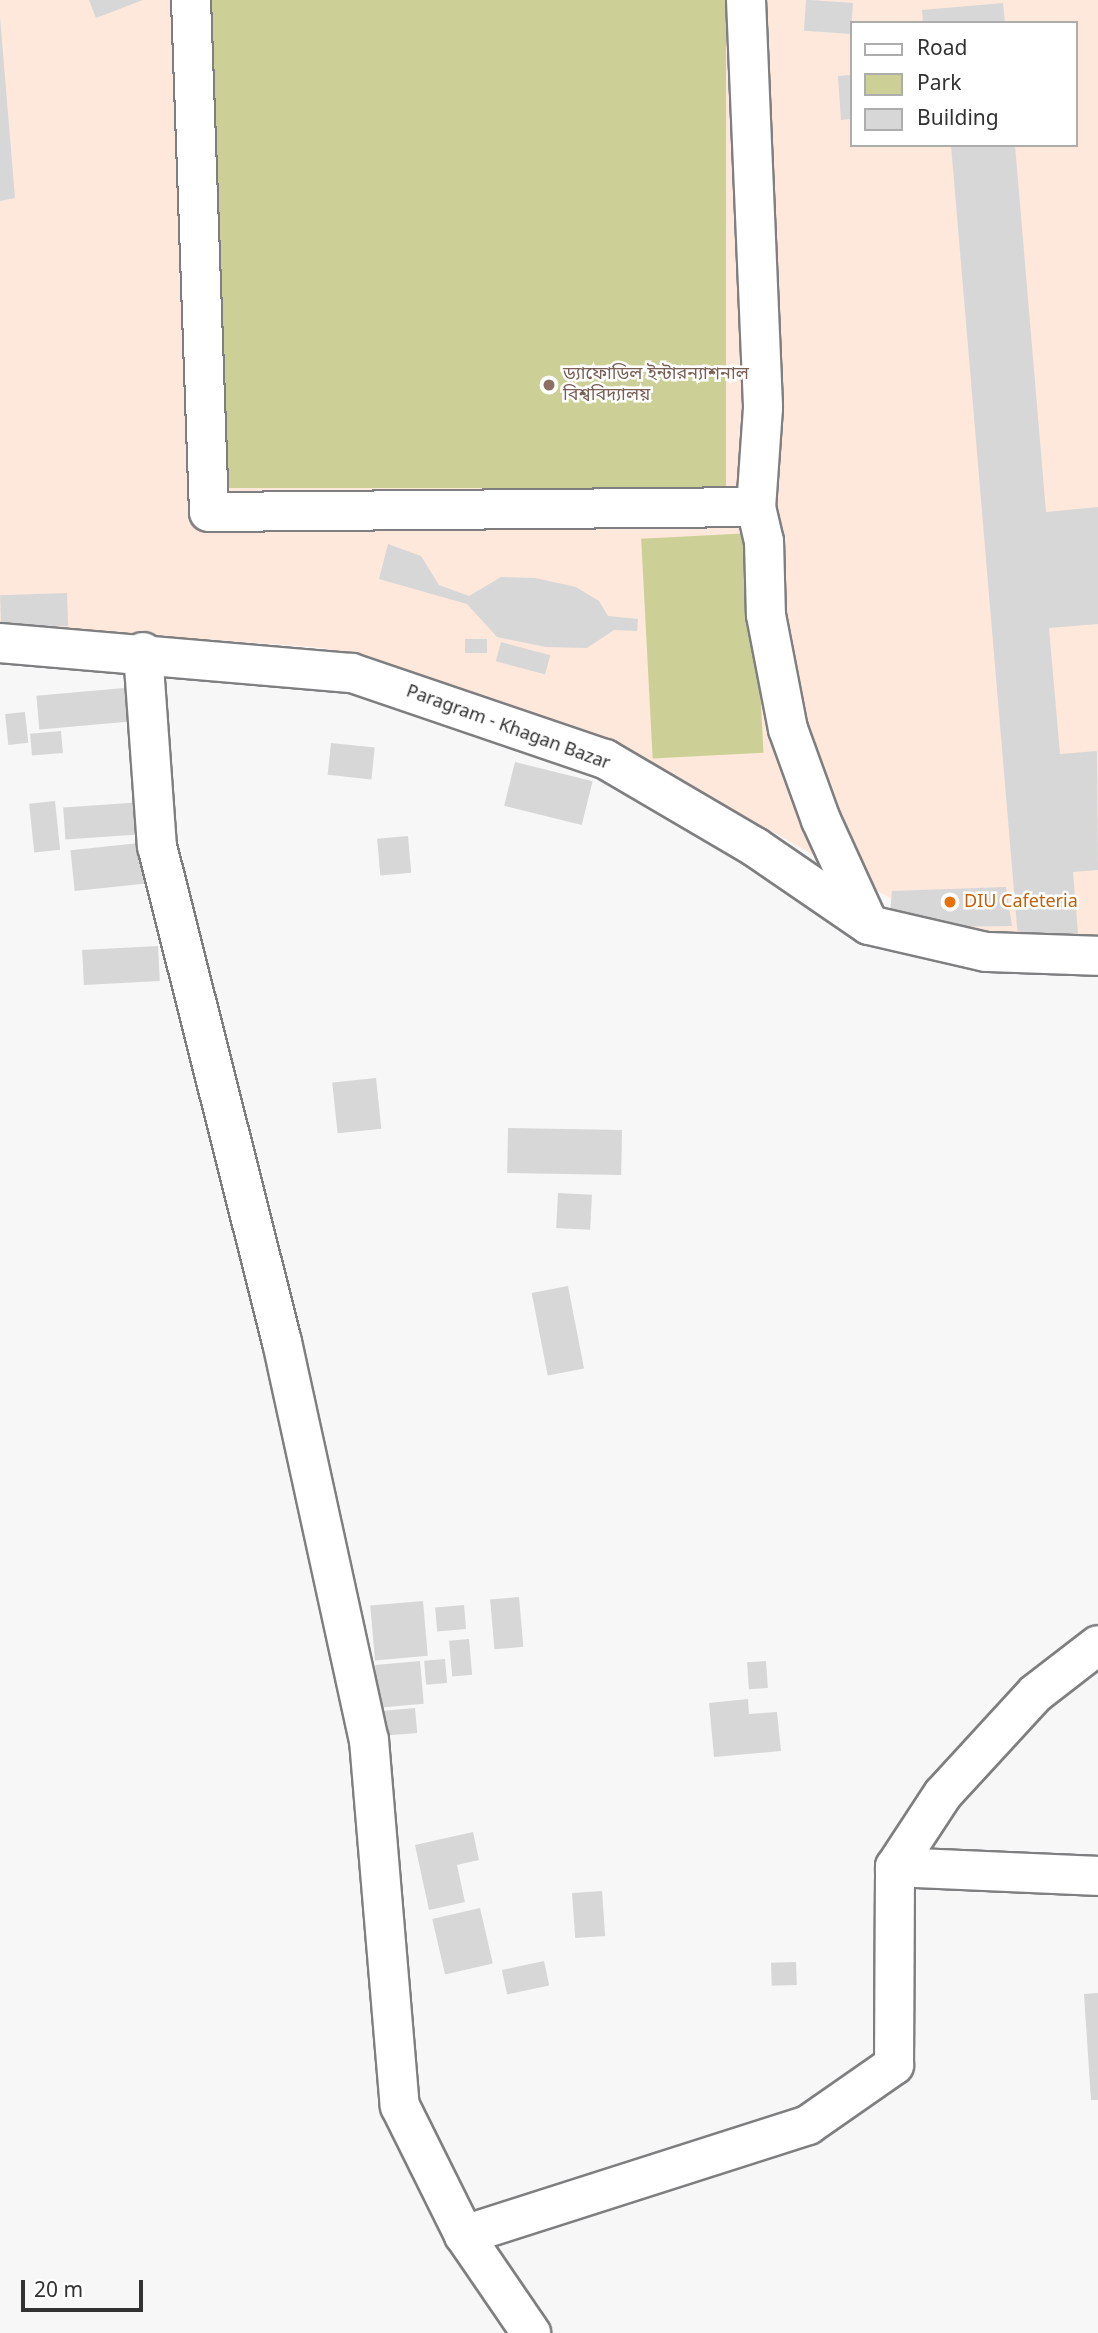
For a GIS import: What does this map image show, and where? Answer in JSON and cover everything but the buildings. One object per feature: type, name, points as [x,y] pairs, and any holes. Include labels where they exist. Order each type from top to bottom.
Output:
[{"type":"street","points":[[191,0],[209,512],[756,507]]},
{"type":"street","points":[[746,0],[763,408],[756,507],[764,541],[766,615],[788,729],[869,925]]},
{"type":"street","name":"Paragram - Khagan Bazar","points":[[0,643],[143,652],[352,673],[605,759],[755,847],[869,925],[986,952],[1098,956]]},
{"type":"street","points":[[143,652],[157,846],[282,1342],[369,1740],[400,2106],[464,2235],[531,2333]]},
{"type":"street","points":[[464,2235],[808,2125],[894,2065],[895,1867],[943,1794],[1036,1693],[1098,1645]]},
{"type":"street","points":[[895,1867],[1098,1876]]},
{"type":"shaded area","name":"ড্যাফোডিল ইন্টারন্যাশনাল বিশ্ববিদ্যালয়","points":[[0,0],[1098,0],[1098,943],[986,952],[639,757],[324,648],[0,624]]},
{"type":"green space","points":[[212,0],[726,0],[726,488],[212,488]]},
{"type":"green space","points":[[752,533],[764,753],[653,759],[641,539]]},
{"type":"place","name":"ড্যাফোডিল ইন্টারন্যাশনাল বিশ্ববিদ্যালয়","points":[[549,385]]},
{"type":"place","name":"DIU Cafeteria","points":[[950,902]]}]
